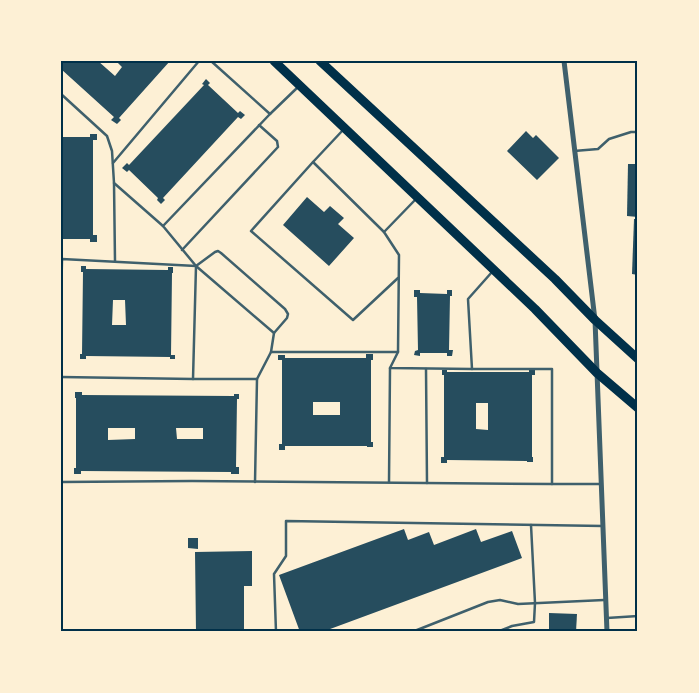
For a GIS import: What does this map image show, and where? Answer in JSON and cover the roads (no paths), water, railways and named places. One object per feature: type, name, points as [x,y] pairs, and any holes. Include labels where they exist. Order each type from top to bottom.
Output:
[{"type":"highway","points":[[274,61],[535,309],[597,373],[638,408]]},
{"type":"highway","points":[[320,61],[555,279],[595,320],[638,359]]},
{"type":"street","points":[[564,61],[595,320],[607,632]]},
{"type":"lane","points":[[113,163],[200,61]]},
{"type":"lane","points":[[211,61],[270,114]]},
{"type":"lane","points":[[163,226],[259,125],[299,86]]},
{"type":"lane","points":[[61,94],[107,136],[112,151],[114,262]]},
{"type":"lane","points":[[182,250],[278,147],[278,141],[259,125]]},
{"type":"lane","points":[[344,128],[251,231],[353,320],[399,277]]},
{"type":"lane","points":[[574,151],[598,149],[610,139],[631,132],[638,132]]},
{"type":"lane","points":[[313,162],[384,232],[399,255],[398,352],[390,368],[389,482]]},
{"type":"lane","points":[[114,183],[163,226],[196,266],[274,333]]},
{"type":"lane","points":[[384,232],[418,198]]},
{"type":"lane","points":[[61,306],[62,259],[196,266],[218,251],[285,309],[288,314],[287,318],[274,333],[271,352],[257,379],[255,482]]},
{"type":"lane","points":[[193,379],[196,266]]},
{"type":"lane","points":[[472,369],[468,298],[494,270]]},
{"type":"lane","points":[[271,352],[398,352]]},
{"type":"lane","points":[[390,368],[552,369],[552,484]]},
{"type":"lane","points":[[426,369],[427,482]]},
{"type":"lane","points":[[61,377],[257,379]]},
{"type":"lane","points":[[61,482],[601,484]]},
{"type":"lane","points":[[638,510],[638,518]]},
{"type":"lane","points":[[276,632],[274,574],[286,556],[286,521],[603,526]]},
{"type":"lane","points":[[497,632],[512,626],[534,622],[535,603],[531,525]]},
{"type":"lane","points":[[412,632],[488,602],[500,600],[518,604],[606,600]]},
{"type":"lane","points":[[607,618],[638,616]]}]
